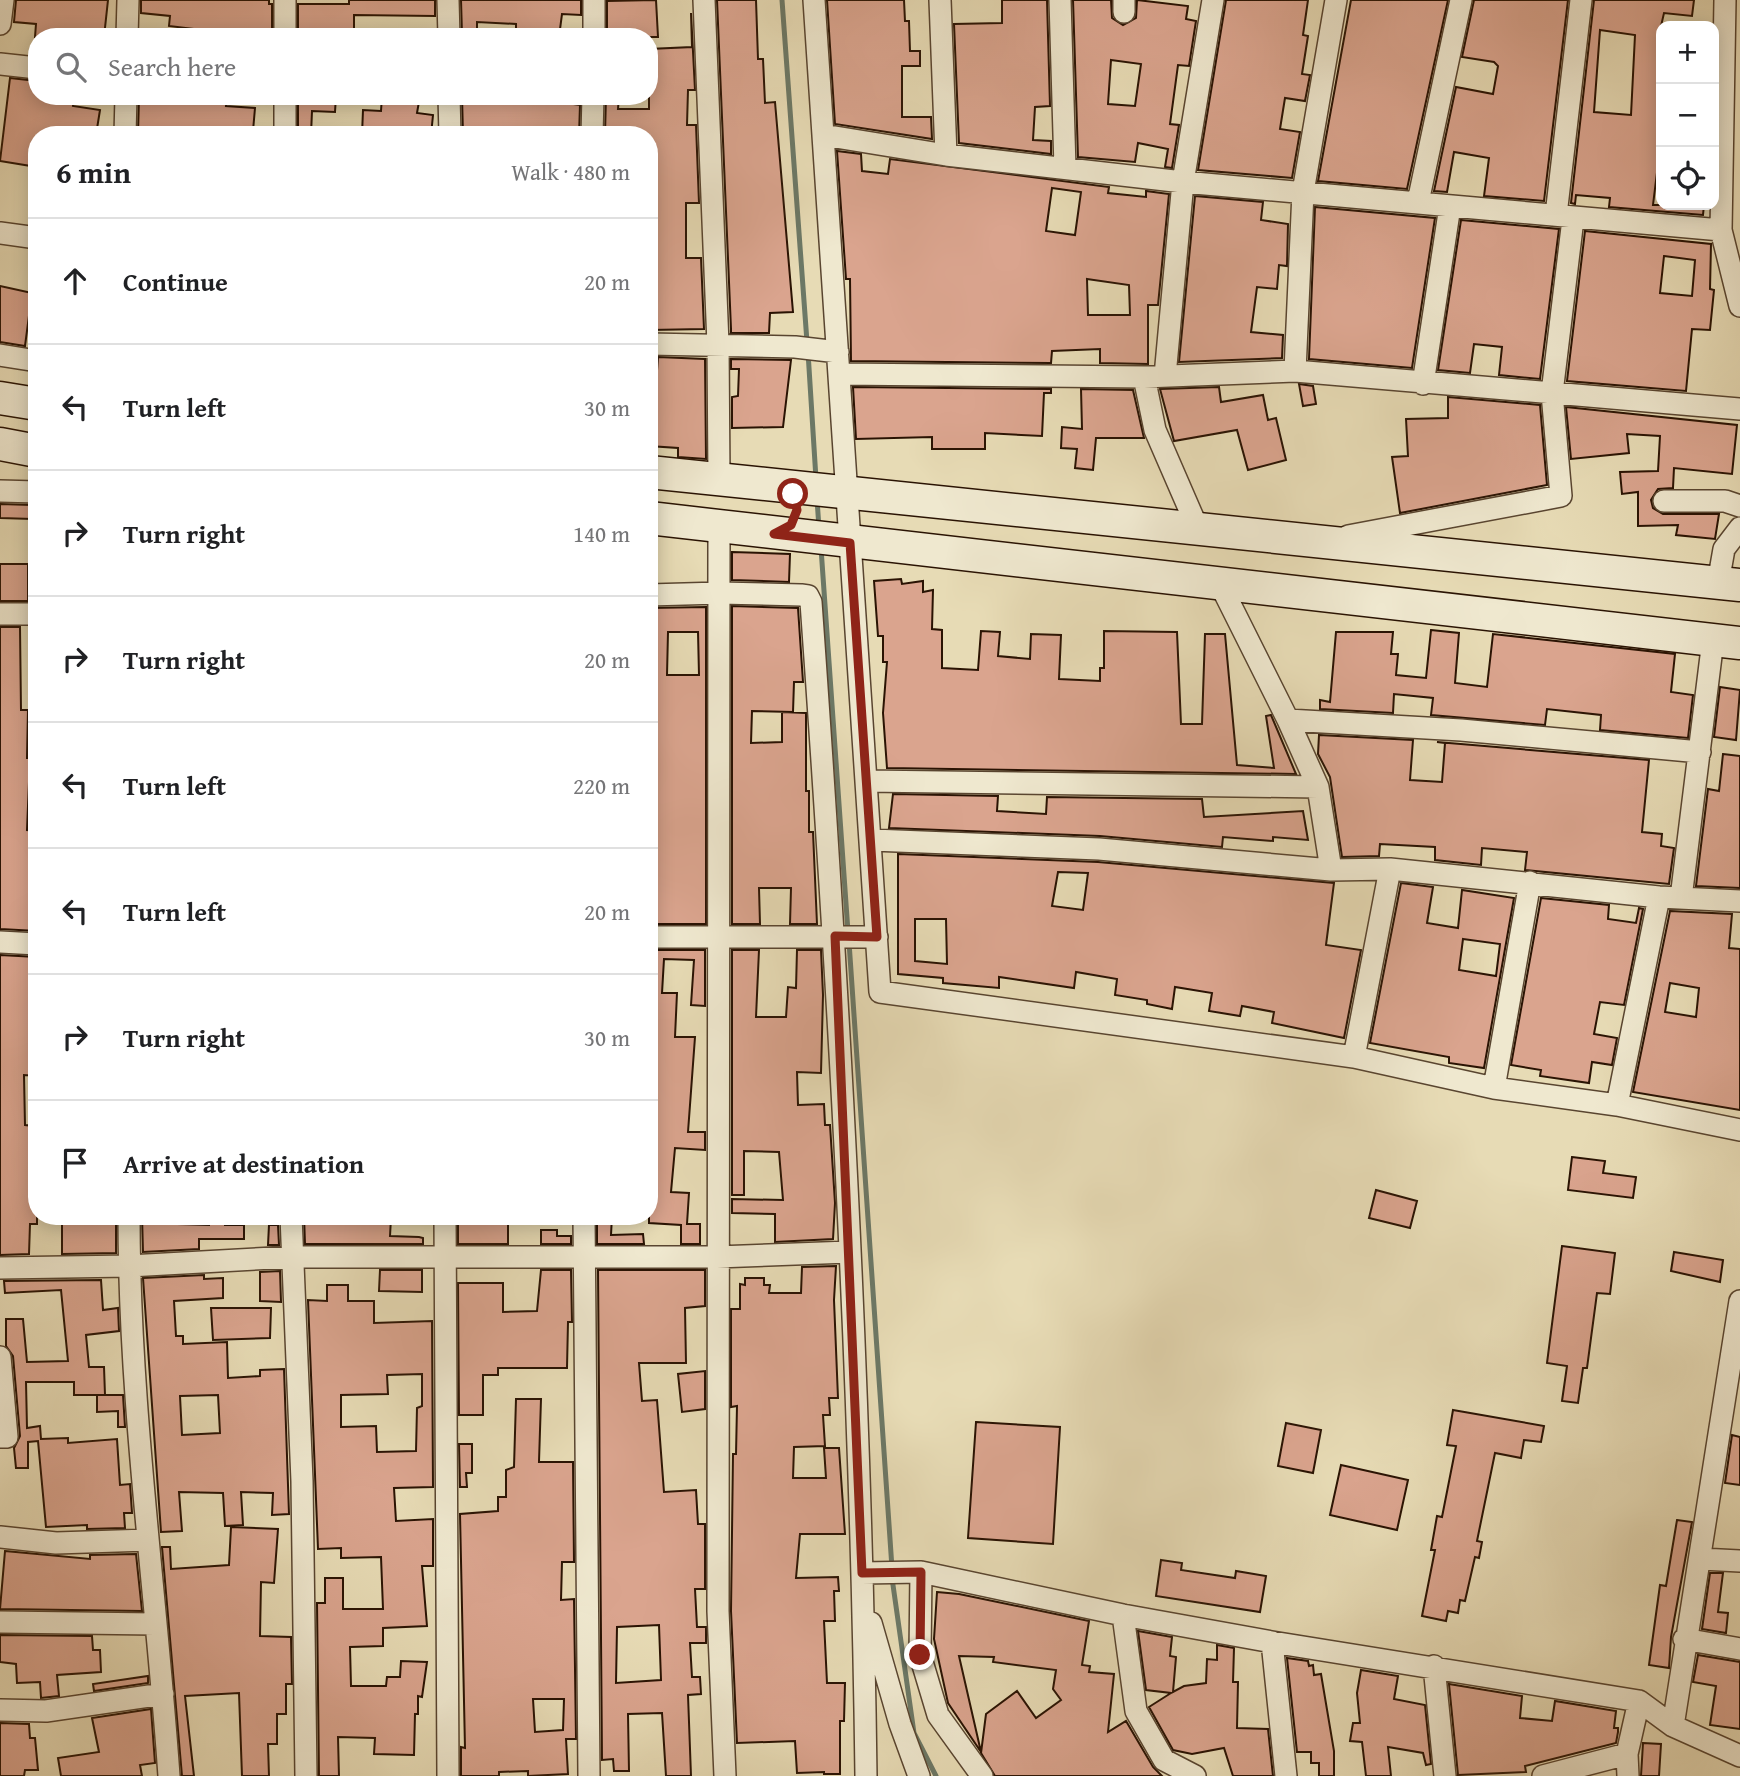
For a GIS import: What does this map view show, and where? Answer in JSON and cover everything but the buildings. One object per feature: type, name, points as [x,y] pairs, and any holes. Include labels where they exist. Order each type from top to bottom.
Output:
[{"type":"street","points":[[0,24],[2,0]]},
{"type":"street","points":[[127,28],[128,0]]},
{"type":"street","points":[[285,0],[285,28]]},
{"type":"street","points":[[449,0],[449,28]]},
{"type":"street","points":[[594,0],[594,28]]},
{"type":"street","points":[[704,0],[718,344],[719,480]]},
{"type":"street","points":[[814,0],[872,840],[853,938],[880,992],[1354,1057],[1494,1088],[1617,1105],[1740,1130]]},
{"type":"street","points":[[940,0],[946,155]]},
{"type":"street","points":[[1060,0],[1065,168]]},
{"type":"street","points":[[1198,529],[1155,430],[1155,377],[1213,0]]},
{"type":"street","points":[[1295,371],[1303,192],[1336,0]]},
{"type":"street","points":[[1418,202],[1461,0]]},
{"type":"street","points":[[1318,542],[1561,496],[1552,393],[1581,0]]},
{"type":"street","points":[[1726,0],[1721,230],[1740,306]]},
{"type":"street","points":[[0,64],[28,67]]},
{"type":"street","points":[[125,126],[126,105]]},
{"type":"street","points":[[285,105],[285,126]]},
{"type":"street","points":[[449,105],[450,126]]},
{"type":"street","points":[[592,126],[593,105]]},
{"type":"street","points":[[823,135],[946,155],[1183,182],[1721,230]]},
{"type":"street","points":[[1423,384],[1450,206]]},
{"type":"street","points":[[0,233],[28,237]]},
{"type":"street","points":[[658,344],[795,347],[838,352]]},
{"type":"street","points":[[0,355],[28,359]]},
{"type":"street","points":[[840,374],[1155,377],[1295,371],[1740,409]]},
{"type":"street","points":[[0,398],[28,403]]},
{"type":"street","points":[[0,444],[28,449]]},
{"type":"street","points":[[658,473],[1729,584],[1724,549],[1740,528]]},
{"type":"street","points":[[788,536],[797,510],[790,487]]},
{"type":"street","points":[[0,491],[28,492]]},
{"type":"street","points":[[884,547],[872,534],[869,520],[876,506],[891,497]]},
{"type":"street","points":[[1664,501],[1725,501],[1740,506]]},
{"type":"street","points":[[658,519],[1727,642],[1700,752],[1681,898]]},
{"type":"street","points":[[719,528],[721,936],[717,1257],[718,1611],[726,1776]]},
{"type":"street","points":[[1220,584],[1288,720],[1318,787],[1331,870]]},
{"type":"street","points":[[658,596],[720,593],[801,595],[808,596],[811,602],[853,938],[849,1252],[863,1598],[866,1776]]},
{"type":"street","points":[[0,614],[28,614]]},
{"type":"street","points":[[1288,720],[1461,730],[1700,752]]},
{"type":"street","points":[[866,781],[1318,787]]},
{"type":"street","points":[[872,840],[1099,849],[1331,870],[1390,869],[1659,897],[1740,901]]},
{"type":"street","points":[[1354,1057],[1390,869]]},
{"type":"street","points":[[1494,1088],[1530,883]]},
{"type":"street","points":[[1617,1105],[1659,897]]},
{"type":"street","points":[[658,937],[853,938]]},
{"type":"street","points":[[0,942],[28,944]]},
{"type":"street","points":[[129,1225],[129,1266],[148,1540],[169,1776]]},
{"type":"street","points":[[291,1225],[302,1481],[306,1776]]},
{"type":"street","points":[[445,1225],[448,1776]]},
{"type":"street","points":[[584,1225],[589,1776]]},
{"type":"street","points":[[0,1268],[129,1266],[292,1257],[717,1257],[849,1252]]},
{"type":"street","points":[[1673,1726],[1684,1639],[1701,1559],[1740,1301]]},
{"type":"street","points":[[0,1357],[7,1437],[0,1437]]},
{"type":"street","points":[[0,1537],[56,1543],[148,1540]]},
{"type":"street","points":[[1701,1559],[1740,1561]]},
{"type":"street","points":[[862,1573],[921,1572],[1123,1615],[1272,1642],[1639,1701],[1673,1726],[1740,1756]]},
{"type":"street","points":[[921,1572],[920,1655],[938,1715],[982,1776]]},
{"type":"street","points":[[863,1598],[900,1724],[919,1776]]},
{"type":"street","points":[[1123,1615],[1136,1711],[1164,1760],[1195,1776]]},
{"type":"street","points":[[0,1622],[155,1625]]},
{"type":"street","points":[[1684,1639],[1740,1648]]},
{"type":"street","points":[[1272,1642],[1286,1776]]},
{"type":"street","points":[[1434,1667],[1445,1776]]},
{"type":"street","points":[[0,1710],[46,1711],[163,1694]]},
{"type":"street","points":[[1628,1776],[1627,1754],[1639,1701]]},
{"type":"street","points":[[1543,1776],[1627,1754]]},
{"type":"waterway","points":[[782,0],[807,342]]},
{"type":"waterway","points":[[808,352],[816,479]]},
{"type":"waterway","points":[[817,499],[819,528]]},
{"type":"waterway","points":[[821,548],[848,932]]},
{"type":"waterway","points":[[849,942],[892,1568]]},
{"type":"waterway","points":[[892,1578],[914,1733],[936,1776]]},
{"type":"route","points":[[793,494],[797,510],[791,525],[774,534],[850,543],[877,937],[841,939],[835,936],[862,1573],[921,1572],[920,1655]]}]
